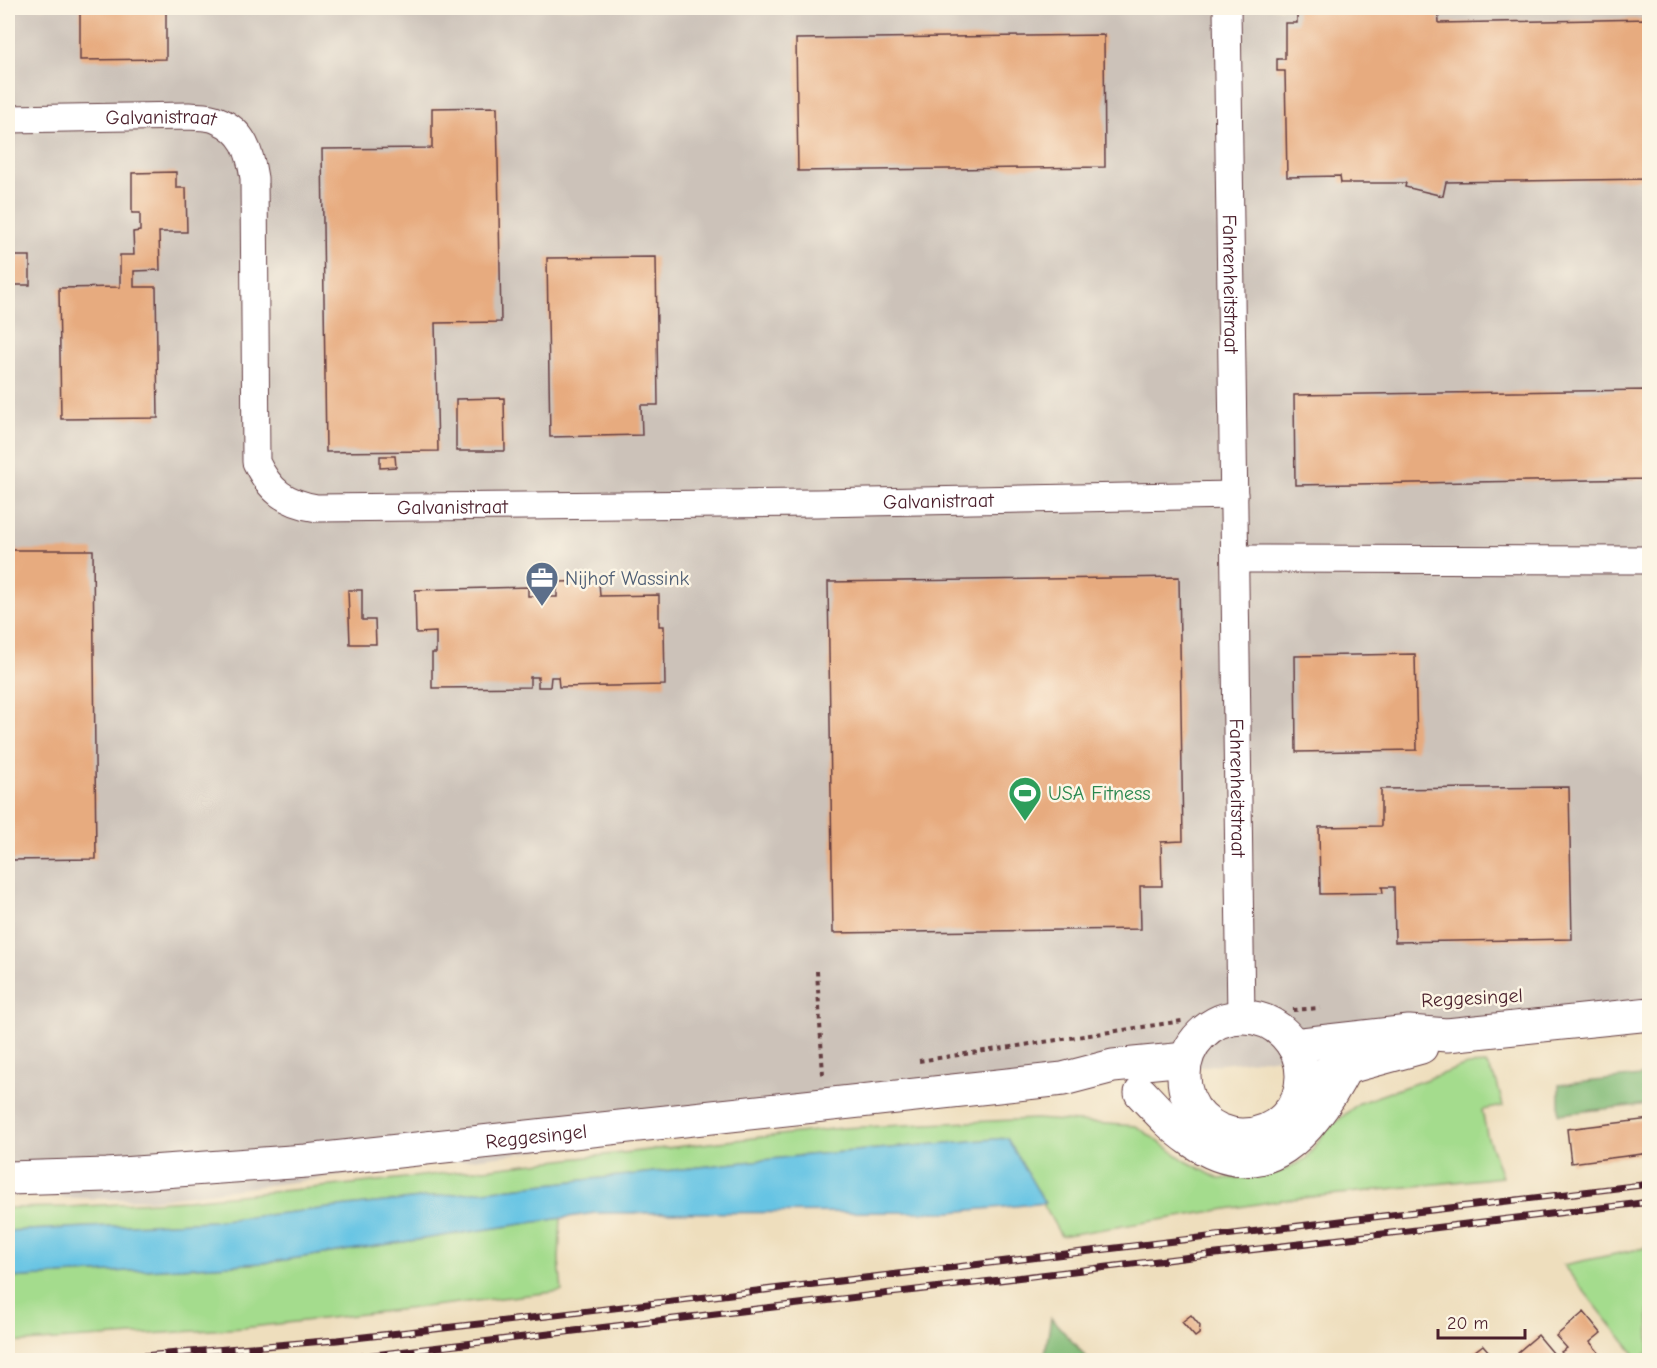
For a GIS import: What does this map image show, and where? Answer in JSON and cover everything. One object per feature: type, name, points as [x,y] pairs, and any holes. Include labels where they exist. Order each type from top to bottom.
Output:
[{"type":"main road","name":"Reggesingel","points":[[1293,1045],[1409,1032],[1447,1035],[1650,1014]]},
{"type":"main road","points":[[1241,1017],[1257,1019],[1271,1024],[1284,1033],[1293,1045],[1301,1063],[1302,1081],[1297,1100],[1286,1117],[1270,1129],[1250,1135],[1230,1134],[1212,1126],[1197,1113],[1187,1096],[1184,1078],[1186,1059],[1198,1038],[1217,1023],[1241,1017]]},
{"type":"main road","name":"Reggesingel","points":[[1302,1081],[1416,1049],[1447,1035]]},
{"type":"main road","name":"Reggesingel","points":[[8,1178],[107,1175],[306,1161],[1063,1079],[1113,1066],[1186,1059]]},
{"type":"main road","points":[[1141,1093],[1166,1120],[1192,1141],[1222,1156],[1249,1160],[1278,1153],[1298,1138],[1328,1101],[1346,1067]]},
{"type":"main road","name":"Reggesingel","points":[[1063,1079],[1097,1087],[1187,1096]]},
{"type":"street","name":"Fahrenheitstraat","points":[[1227,8],[1241,1017]]},
{"type":"street","name":"Galvanistraat","points":[[8,119],[188,116],[216,119],[235,130],[250,151],[254,178],[256,462],[264,479],[275,492],[298,505],[317,508],[817,503],[1234,495]]},
{"type":"street","points":[[1235,559],[1650,560]]},
{"type":"path","points":[[817,971],[823,1076]]},
{"type":"path","name":"Reggesingel","points":[[1424,1000],[1493,997]]},
{"type":"path","points":[[1293,1010],[1329,1007]]},
{"type":"shaded area","points":[[8,8],[1649,8],[1649,1014],[1222,1064],[150,1200],[8,1196]]},
{"type":"green space","points":[[1486,1064],[1497,1083],[1503,1106],[1482,1110],[1487,1135],[1502,1177],[1282,1200],[1061,1236],[1006,1138],[808,1155],[213,1221],[8,1231],[8,1208],[187,1200],[352,1184],[841,1128],[1036,1119],[1136,1126],[1186,1161],[1219,1179],[1264,1176],[1284,1170],[1306,1159],[1326,1130],[1359,1103],[1467,1065]]},
{"type":"green space","points":[[1649,1075],[1649,1104],[1559,1114],[1559,1085]]},
{"type":"green space","points":[[561,1218],[559,1260],[562,1291],[243,1328],[8,1343],[8,1278],[264,1263]]},
{"type":"green space","points":[[1649,1247],[1649,1352],[1639,1360],[1563,1265]]},
{"type":"green space","points":[[1051,1318],[1089,1360],[1044,1360]]},
{"type":"water","points":[[1007,1138],[1045,1203],[951,1212],[595,1213],[264,1263],[8,1278],[8,1231],[213,1221],[808,1155]]},
{"type":"building","points":[[80,8],[166,8],[166,59],[80,60]]},
{"type":"building","points":[[1297,8],[1438,8],[1439,23],[1650,19],[1650,179],[1446,182],[1443,196],[1405,187],[1406,183],[1341,183],[1340,176],[1287,177],[1285,71],[1277,71],[1277,59],[1285,59],[1285,23],[1297,23]]},
{"type":"building","points":[[1104,35],[1105,167],[798,171],[796,39]]},
{"type":"building","points":[[497,107],[501,322],[435,323],[438,451],[326,452],[322,149],[432,148],[432,108]]},
{"type":"building","points":[[176,172],[176,188],[186,188],[187,232],[159,232],[160,270],[134,271],[134,287],[156,287],[158,418],[61,419],[59,288],[120,287],[120,255],[134,255],[133,232],[140,231],[140,213],[132,213],[132,173]]},
{"type":"building","points":[[8,256],[30,256],[30,285],[8,285]]},
{"type":"building","points":[[656,257],[658,405],[641,405],[642,435],[550,437],[547,258]]},
{"type":"building","points":[[1650,390],[1650,479],[1295,485],[1294,395]]},
{"type":"building","points":[[504,398],[505,451],[456,451],[456,399]]},
{"type":"building","points":[[380,456],[395,456],[396,467],[380,468]]},
{"type":"building","points":[[8,550],[93,550],[96,859],[8,860]]},
{"type":"building","points":[[1179,577],[1183,841],[1161,842],[1162,886],[1140,886],[1141,929],[833,933],[828,582]]},
{"type":"building","points":[[599,581],[600,596],[659,595],[659,626],[664,626],[665,685],[559,687],[558,677],[551,677],[550,687],[538,687],[538,677],[530,677],[530,687],[432,688],[432,653],[436,653],[436,632],[416,633],[415,590],[528,587],[528,596],[537,596],[537,586],[549,586],[549,597],[557,597],[557,582]]},
{"type":"building","points":[[348,590],[362,590],[362,620],[375,620],[376,644],[350,644]]},
{"type":"building","points":[[1415,654],[1417,750],[1296,752],[1295,656]]},
{"type":"building","points":[[1569,787],[1572,939],[1395,942],[1394,887],[1382,887],[1383,893],[1320,894],[1319,827],[1381,826],[1381,789]]},
{"type":"building","points":[[1650,1119],[1650,1153],[1571,1163],[1567,1129]]},
{"type":"building","points":[[1584,1312],[1601,1333],[1590,1342],[1605,1360],[1568,1360],[1561,1352],[1567,1348],[1556,1336]]},
{"type":"building","points":[[1191,1315],[1200,1326],[1199,1334],[1195,1337],[1182,1322]]},
{"type":"building","points":[[1538,1335],[1559,1360],[1525,1360],[1518,1352]]},
{"type":"building","points":[[1483,1345],[1496,1360],[1474,1360],[1470,1355]]},
{"type":"railway","points":[[94,1360],[337,1340],[497,1322],[1650,1184]]},
{"type":"railway","points":[[332,1360],[1650,1202]]},
{"type":"place","name":"Nijhof Wassink","points":[[542,607]]},
{"type":"place","name":"USA Fitness","points":[[1025,822]]}]
